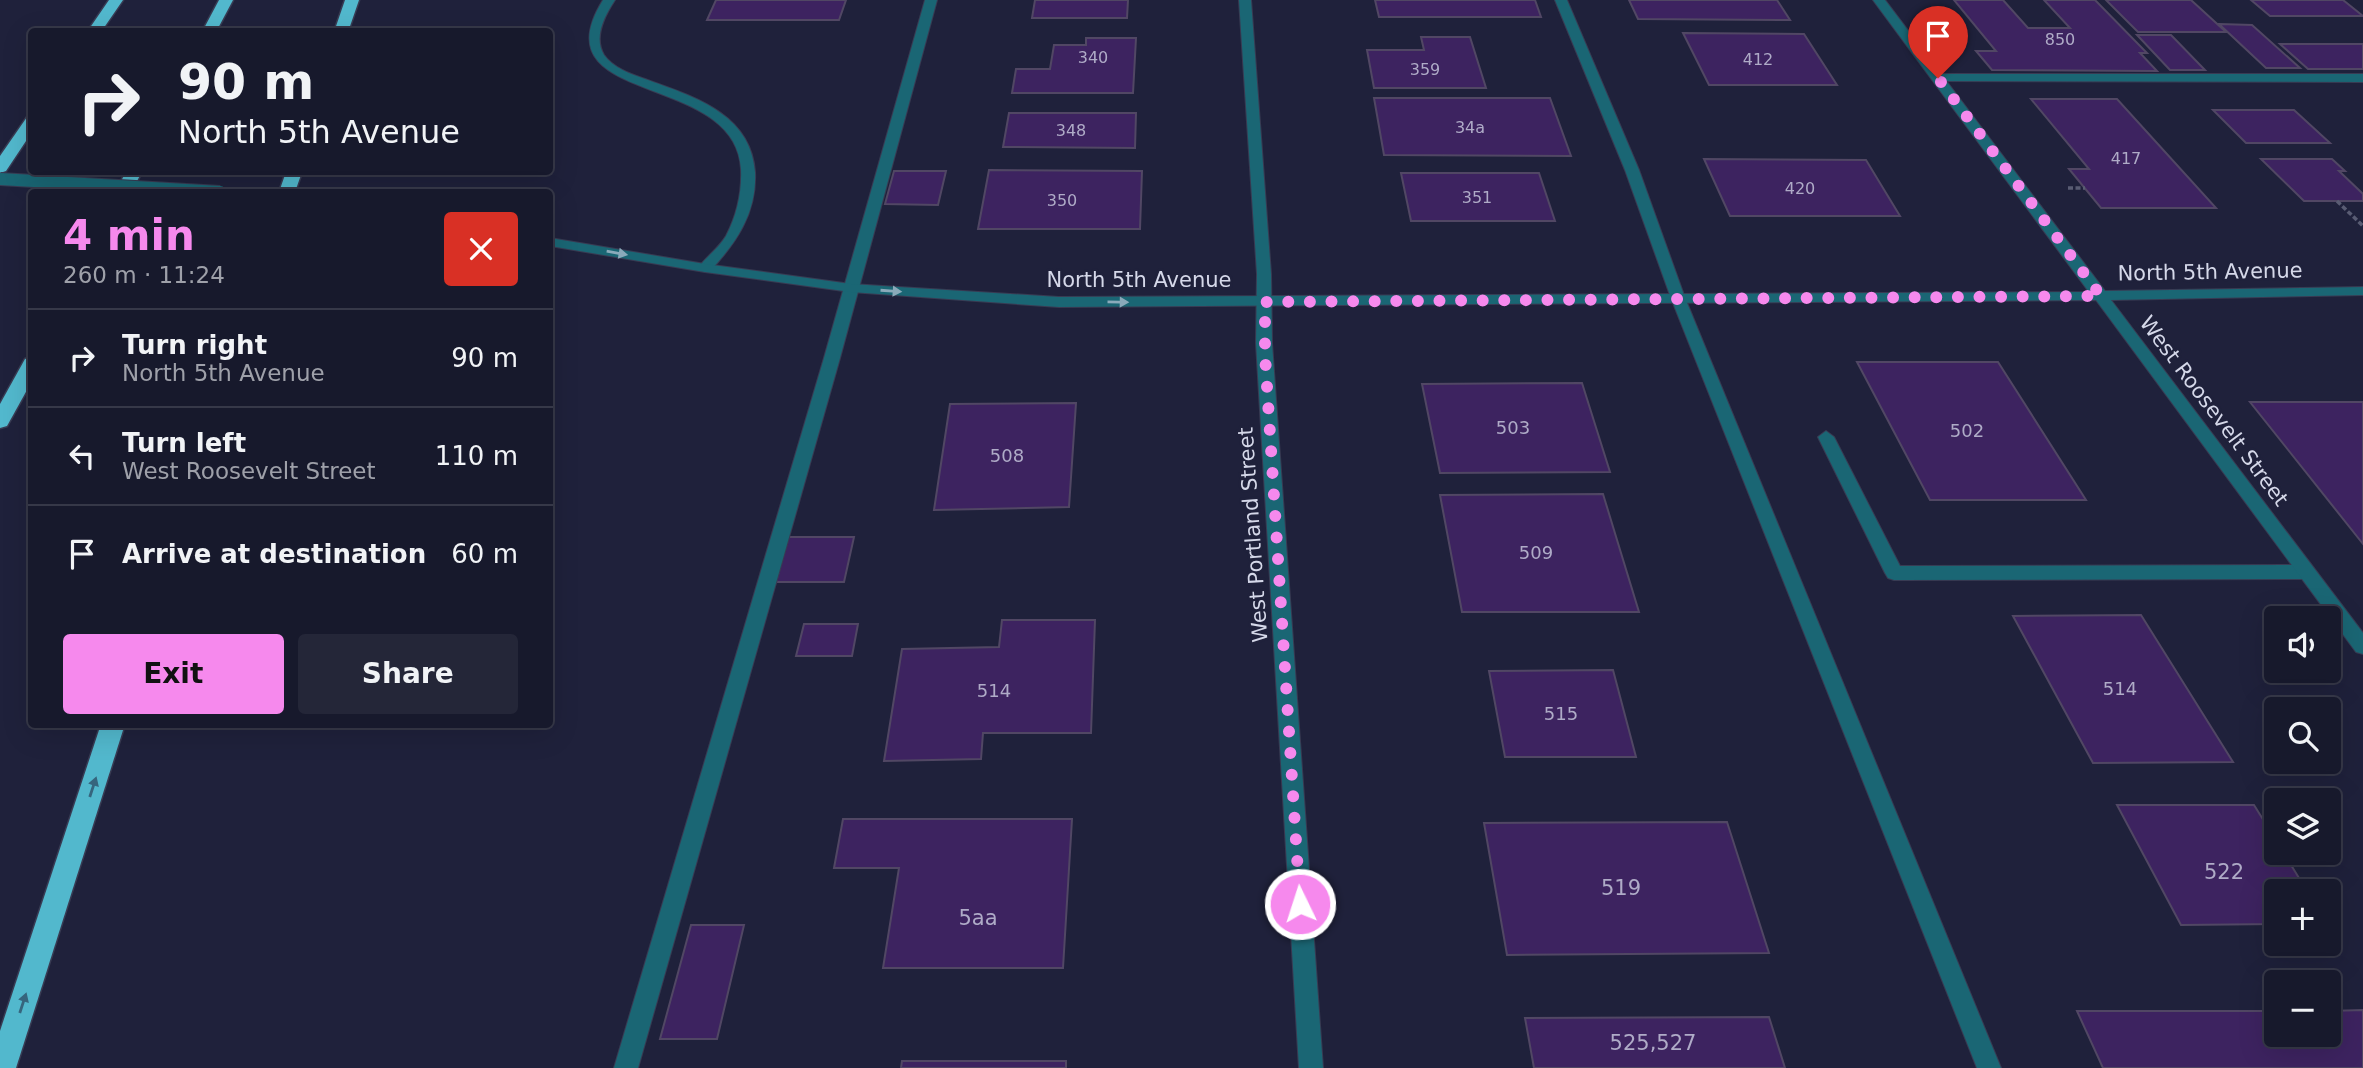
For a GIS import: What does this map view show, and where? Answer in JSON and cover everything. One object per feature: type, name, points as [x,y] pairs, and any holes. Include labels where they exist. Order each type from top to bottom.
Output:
[{"type":"highway","points":[[96,28],[116,0]]},
{"type":"highway","points":[[211,28],[226,0]]},
{"type":"highway","points":[[342,28],[352,0]]},
{"type":"highway","points":[[0,168],[28,126]]},
{"type":"highway","points":[[0,421],[28,370]]},
{"type":"highway","points":[[2,1068],[112,728]]},
{"type":"street","points":[[609,0],[597,19],[594,36],[594,47],[602,60],[618,71],[708,109],[730,125],[749,164],[748,187],[733,236],[705,268]]},
{"type":"street","points":[[626,1068],[851,288],[931,0]]},
{"type":"street","name":"West Portland Street","points":[[1245,0],[1311,1068]]},
{"type":"street","points":[[1561,0],[1632,170],[1678,298],[1989,1068]]},
{"type":"street","name":"West Roosevelt Street","points":[[1879,0],[2363,647]]},
{"type":"street","points":[[1938,78],[2363,78]]},
{"type":"street","points":[[0,179],[169,189]]},
{"type":"street","name":"North 5th Avenue","points":[[553,243],[705,268],[851,288],[1059,302],[2101,296],[2363,291]]},
{"type":"street","points":[[1826,437],[1894,573],[2306,572]]},
{"type":"path","points":[[2067,188],[2085,188]]},
{"type":"path","points":[[2337,201],[2363,226]]},
{"type":"building","points":[[716,0],[846,0],[839,20],[707,20]]},
{"type":"building","points":[[1035,0],[1128,0],[1127,18],[1032,18]]},
{"type":"building","points":[[1375,0],[1535,0],[1541,17],[1379,17]]},
{"type":"building","points":[[1629,0],[1777,0],[1790,20],[1638,19]]},
{"type":"building","points":[[1954,0],[2003,0],[2028,28],[2070,28],[2044,0],[2095,0],[2147,53],[2140,53],[2157,71],[1992,70],[1976,51],[1996,51]]},
{"type":"building","points":[[2106,0],[2191,0],[2226,32],[2138,32]]},
{"type":"building","points":[[2251,0],[2343,0],[2363,16],[2270,16]]},
{"type":"building","points":[[2219,24],[2252,25],[2300,68],[2266,68]]},
{"type":"building","points":[[1683,33],[1804,34],[1837,85],[1709,85]]},
{"type":"building","points":[[2137,35],[2171,35],[2205,70],[2170,70]]},
{"type":"building","points":[[1421,37],[1470,37],[1486,88],[1374,88],[1367,50],[1424,50]]},
{"type":"building","points":[[1086,38],[1136,38],[1133,93],[1012,93],[1016,69],[1050,69],[1054,45],[1086,45]]},
{"type":"building","points":[[2280,44],[2363,44],[2363,69],[2308,69]]},
{"type":"building","points":[[1374,98],[1550,98],[1571,156],[1384,155]]},
{"type":"building","points":[[2031,99],[2117,99],[2216,208],[2101,208],[2069,169],[2089,169]]},
{"type":"building","points":[[2213,110],[2294,110],[2330,143],[2246,143]]},
{"type":"building","points":[[1009,113],[1136,113],[1135,148],[1003,147]]},
{"type":"building","points":[[1704,159],[1866,160],[1900,216],[1730,216]]},
{"type":"building","points":[[2261,159],[2332,159],[2345,171],[2339,171],[2363,194],[2363,201],[2304,201]]},
{"type":"building","points":[[989,170],[1142,171],[1140,229],[978,229]]},
{"type":"building","points":[[894,171],[946,171],[938,205],[885,204]]},
{"type":"building","points":[[1401,173],[1539,173],[1555,221],[1411,221]]},
{"type":"building","points":[[1857,362],[1998,362],[2086,500],[1930,500]]},
{"type":"building","points":[[1582,383],[1610,472],[1440,473],[1422,384]]},
{"type":"building","points":[[2250,402],[2363,402],[2363,544]]},
{"type":"building","points":[[1076,403],[1069,507],[934,510],[950,404]]},
{"type":"building","points":[[1603,494],[1639,612],[1462,612],[1440,495]]},
{"type":"building","points":[[788,537],[854,537],[844,582],[776,582]]},
{"type":"building","points":[[2141,615],[2233,762],[2093,763],[2013,616]]},
{"type":"building","points":[[1002,620],[1095,620],[1091,733],[983,733],[981,759],[884,761],[902,649],[999,647]]},
{"type":"building","points":[[804,624],[858,624],[852,656],[796,656]]},
{"type":"building","points":[[1613,670],[1636,757],[1505,757],[1489,671]]},
{"type":"building","points":[[2117,805],[2254,805],[2264,821],[2264,865],[2291,865],[2300,879],[2264,879],[2264,924],[2181,925]]},
{"type":"building","points":[[843,819],[1072,819],[1063,968],[883,968],[899,868],[834,868]]},
{"type":"building","points":[[1727,822],[1769,953],[1507,955],[1484,823]]},
{"type":"building","points":[[691,925],[744,925],[717,1039],[660,1039]]},
{"type":"building","points":[[2363,1010],[2363,1068],[2103,1068],[2077,1011],[2264,1011],[2264,1047],[2341,1047],[2341,1011]]},
{"type":"building","points":[[1769,1017],[1785,1068],[1534,1068],[1525,1018]]},
{"type":"building","points":[[902,1061],[1066,1061],[1066,1068],[901,1068]]},
{"type":"route","points":[[1300,904],[1264,343],[1265,302],[2101,296],[1938,78]]}]
